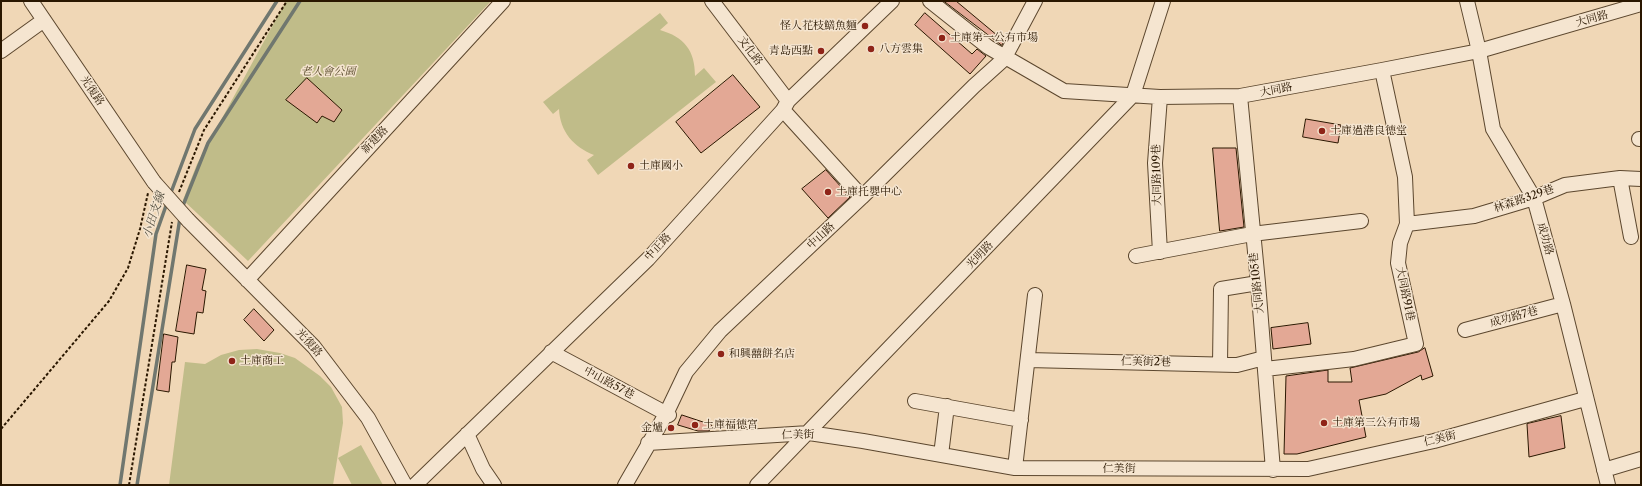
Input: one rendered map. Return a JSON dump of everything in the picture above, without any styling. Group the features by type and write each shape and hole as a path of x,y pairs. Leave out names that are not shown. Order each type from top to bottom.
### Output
{"street":[{"name":"光復路","path":"31,1 154,182 188,220 314,347 368,418 405,485"},
{"name":"新建路","path":"247,280 503,1"},
{"name":"文化路","path":"712,1 786,105 862,197"},
{"name":"中正路","path":"415,485 648,259 786,105 892,1"},
{"name":"大同路","path":"930,1 988,47 1064,91 1160,97 1240,96 1382,70 1479,50 1612,7 1641,4"},
{"name":"中山路","path":"626,485 648,443 668,414 686,372 720,331 862,197 974,86 1005,58 1035,1"},
{"name":"光明路","path":"757,485 809,433 1133,95 1163,1"},
{"name":"成功路","path":"1466,1 1479,50 1493,129 1534,198 1563,304 1585,399 1608,485"},
{"path":"1,51 44,20"},
{"name":"大同路91巷","path":"1265,364 1354,359 1416,344 1398,263 1400,244 1407,224 1404,177 1382,70"},
{"name":"大同路105巷","path":"1240,96 1252,234 1258,283 1273,470"},
{"name":"大同路109巷","path":"1160,97 1155,163 1160,252"},
{"path":"1620,178 1631,237"},
{"name":"林森路329巷","path":"1407,224 1474,216 1534,198 1565,185 1620,178 1641,179"},
{"path":"1136,256 1252,234 1361,222"},
{"path":"1220,364 1221,289 1258,283"},
{"path":"1015,468 1035,295"},
{"name":"成功路7巷","path":"1465,330 1563,304"},
{"name":"中山路57巷","path":"551,352 668,414"},
{"name":"仁美街2巷","path":"1028,360 1237,365 1265,364"},
{"name":"仁美街","path":"648,443 809,433 1015,468 1308,469 1434,441 1585,399"},
{"path":"915,401 1021,420"},
{"path":"941,455 947,406"},
{"path":"467,434 483,469 494,485"},
{"path":"1604,470 1641,459"}],"path":[{"path":"1,429 110,301 128,268 140,229 148,189 154,182"}],"green space":[{"name":"老人會公園","path":"286,1 491,1 248,261 183,200 197,164"},
{"path":"660,13 668,23 660,30 676,36 686,46 693,59 695,76 704,68 716,82 598,175 587,160 594,155 580,148 569,138 562,125 559,109 553,114 543,102"},
{"path":"257,349 280,353 295,358 320,376 331,387 342,407 343,423 333,485 169,485 185,362 205,364 221,355 239,350"},
{"path":"361,445 383,485 352,485 338,458"}],"building":[{"path":"944,1 956,1 1004,41 1002,45"},
{"name":"土庫第一公有市場","path":"925,13 972,54 977,49 986,56 970,74 915,25"},
{"path":"733,75 760,107 701,153 676,122"},
{"path":"307,78 342,110 334,122 322,116 317,123 286,100"},
{"name":"土庫過港良德堂","path":"1306,119 1341,125 1338,143 1303,137"},
{"path":"1213,148 1236,148 1244,227 1220,231"},
{"name":"土庫托嬰中心","path":"826,170 850,197 828,218 802,189"},
{"path":"187,265 206,269 202,290 206,291 203,313 197,312 194,334 176,331"},
{"path":"254,309 274,330 264,341 244,320"},
{"path":"1308,323 1311,344 1273,349 1271,328"},
{"path":"164,334 178,337 175,362 172,362 169,392 157,390"},
{"name":"土庫第三公有市場","path":"1425,348 1433,376 1422,380 1421,375 1386,394 1359,400 1366,437 1297,454 1284,454 1286,376 1328,370 1328,382 1352,382 1350,368 1418,352"},
{"name":"土庫福德宮","path":"682,415 712,425 709,431 698,431 678,425"},
{"path":"1561,416 1565,448 1529,457 1527,424"}],"waterway":[{"name":"小田支線","path":"170,195 195,129 277,1"},
{"path":"182,208 208,143 300,1"},
{"name":"小田支線","path":"120,485 156,234 167,203"},
{"path":"137,485 180,218"}],"place":[{"name":"怪人花枝鱔魚麵","path":"865,26"},
{"name":"土庫第一公有市場","path":"942,38"},
{"name":"八方雲集","path":"871,49"},
{"name":"青島西點","path":"821,51"},
{"name":"土庫過港良德堂","path":"1322,131"},
{"name":"土庫國小","path":"631,166"},
{"name":"土庫托嬰中心","path":"828,192"},
{"name":"和興囍餅名店","path":"721,354"},
{"name":"土庫商工","path":"232,361"},
{"name":"土庫第三公有市場","path":"1324,423"},
{"name":"土庫福德宮","path":"695,425"},
{"name":"金爐","path":"671,428"}]}
